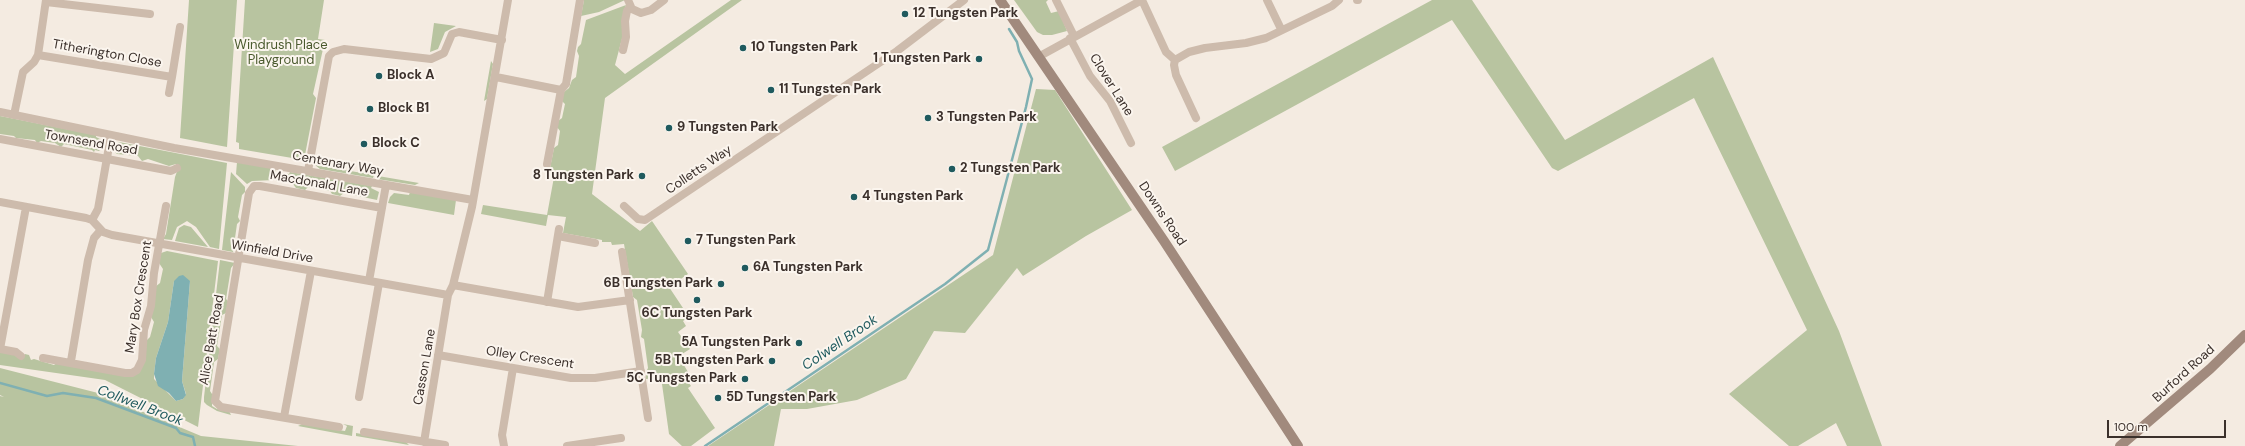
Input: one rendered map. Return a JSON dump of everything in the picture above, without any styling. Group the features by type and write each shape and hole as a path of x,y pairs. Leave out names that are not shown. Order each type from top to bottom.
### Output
{"street":[{"path":"448,295 453,285 473,200 496,77 508,0"},
{"path":"547,164 561,90 566,84 580,0"},
{"path":"629,4 636,12 645,12 664,0"},
{"name":"Colletts Way","path":"624,206 631,214 645,220 897,51 964,0"},
{"name":"Downs Road","path":"1000,0 1040,56 1212,312 1298,446"},
{"name":"Clover Lane","path":"1056,0 1090,76 1110,101 1131,144"},
{"path":"1040,56 1072,37 1142,0 1166,52 1175,60 1176,75 1196,118"},
{"path":"1267,0 1281,29"},
{"path":"1175,60 1189,52 1205,48 1255,41 1332,6 1339,0"},
{"path":"14,115 23,72 34,62 38,55 46,1 150,14"},
{"path":"623,50 626,37 624,21 629,4"},
{"name":"Titherington Close","path":"169,93 180,28"},
{"path":"308,171 329,56 333,52 344,49 431,58 444,53 452,34 459,32 502,40"},
{"name":"Titherington Close","path":"38,55 172,77"},
{"path":"496,77 561,90"},
{"name":"Centenary Way","path":"0,112 111,135 473,200"},
{"path":"0,202 92,220 98,209 111,135"},
{"name":"Townsend Road","path":"0,139 171,171 177,168"},
{"path":"369,281 386,185"},
{"name":"Macdonald Lane","path":"239,258 249,193 254,186 382,208"},
{"name":"Mary Box Crescent","path":"42,358 71,361 130,374 139,368 143,353 144,330 151,306 159,244 166,206"},
{"path":"21,356 16,352 0,349 26,207"},
{"name":"Winfield Drive","path":"92,220 101,230 112,236 448,295"},
{"path":"71,361 88,260 94,238 101,230"},
{"path":"546,302 558,232 595,243"},
{"path":"622,252 648,418"},
{"name":"Alice Batt Road","path":"239,258 215,401 221,407 339,427"},
{"path":"284,418 311,271"},
{"path":"359,398 379,283"},
{"path":"453,285 546,302 583,307 630,300"},
{"name":"Casson Lane","path":"424,442 448,295"},
{"name":"Burford Road","path":"2120,446 2210,370 2245,336"},
{"name":"Olley Crescent","path":"438,355 572,378 594,378 641,371"},
{"path":"504,446 502,435 513,368"},
{"path":"364,432 445,445"},
{"path":"567,446 621,438"}],"green space":[{"path":"189,0 237,0 227,147 180,138"},
{"name":"Windrush Place Playground","path":"245,0 324,0 318,39 325,40 313,94 316,98 304,160 239,149 239,143 236,142"},
{"path":"584,0 625,0 599,12 581,16"},
{"path":"731,0 742,0 605,98 592,194 640,231 652,221 688,274 669,287 689,317 683,321 686,326 678,332 690,349 682,354 686,360 682,362 688,372 683,375 691,386 688,388 715,428 691,446 682,446 669,434 661,377 646,379 646,372 648,368 644,339 641,337 642,330 637,300 633,297 624,244 612,245 611,242 602,242 602,240 563,233 566,217 548,215 546,226 481,214 483,205 547,215 554,177 550,168 554,148 558,145 560,131 557,127 558,121 562,118 565,104 562,101 564,92 569,88 572,80 576,77 579,56 577,51 581,44 586,20 626,5 622,22 623,35 615,65 625,74"},
{"path":"1014,0 1048,0 1046,2 1051,13 1059,11 1067,31 1052,35 1043,35 1037,32"},
{"path":"1432,0 1472,0 1565,140 1713,57 1839,331 1882,446 1847,446 1836,423 1798,446 1789,446 1729,394 1807,330 1694,98 1558,171 1552,168 1452,20 1175,171 1162,147"},
{"path":"434,23 456,26 445,32 438,49 430,52"},
{"path":"491,61 493,64 487,99 484,101"},
{"path":"1036,89 1055,90 1132,210 1086,236 1023,276 1017,268 965,333 934,331 906,379 857,400 807,409 781,409 774,446 708,446 993,255"},
{"path":"0,116 96,135 96,137 102,140 102,147 99,151 95,150 94,152 92,150 64,144 61,147 55,143 41,141 37,143 35,140 16,138 14,136 0,134"},
{"path":"119,142 227,163 219,249 210,247 196,227 187,221 177,227 172,240 163,239 166,234 175,177 179,166 176,164 169,166 148,159 142,161 138,156 117,154 114,151 114,147"},
{"path":"237,162 276,169 274,180 252,181 247,184 236,174"},
{"path":"315,165 374,175 373,178 320,169"},
{"path":"231,172 245,187 245,192 242,195 238,217 240,221 237,224 233,252 222,250"},
{"path":"278,172 289,174 290,172 372,186 371,188 379,192 377,200 344,193 340,196 332,194 330,191 308,187 305,190 296,188 293,184 276,181"},
{"path":"378,176 419,183 415,185 377,179"},
{"path":"410,192 456,200 454,215 388,203 390,197 394,193 409,195"},
{"path":"184,225 191,227 208,247 175,241 179,228"},
{"path":"167,251 218,261 198,427 105,380 0,365 0,352 15,354 22,358 25,354 29,355 31,360 34,359 54,365 58,362 131,377 146,341 150,337 154,322 151,317 155,287 160,283 163,269 159,263 161,253","holes":["174,281 190,281 182,381 186,394 183,399 176,401 154,379 154,374 156,358 168,322"]},
{"path":"220,260 235,263 231,268 226,299 228,301 226,313 222,315 217,346 220,349 218,359 214,362 210,391 212,394 212,406 217,409 229,411 231,415 217,411 204,402"},
{"path":"0,368 98,393 201,436 298,446 0,446 0,396 4,397 0,395"},
{"path":"302,424 345,431 347,426 343,424 353,426 352,436 298,426"},
{"path":"356,433 406,442 409,445 356,436"}],"water":[{"path":"183,275 190,281 182,381 186,395 183,399 176,401 169,393 158,386 154,374 156,358 168,322 174,281 179,276"}],"waterway":[{"name":"Colwell Brook","path":"705,446 945,284 988,250 1032,79 1019,51 1017,42 1009,29"},
{"name":"Collwell Brook","path":"0,383 47,396 63,393 96,398 176,428 180,433 193,437 195,446"}],"place":[{"name":"12 Tungsten Park","path":"905,14"},
{"name":"10 Tungsten Park","path":"743,48"},
{"name":"1 Tungsten Park","path":"979,59"},
{"name":"Block A","path":"379,76"},
{"name":"11 Tungsten Park","path":"771,90"},
{"name":"Block B1","path":"370,109"},
{"name":"3 Tungsten Park","path":"928,118"},
{"name":"9 Tungsten Park","path":"669,128"},
{"name":"Block C","path":"364,144"},
{"name":"2 Tungsten Park","path":"952,169"},
{"name":"8 Tungsten Park","path":"642,176"},
{"name":"4 Tungsten Park","path":"854,197"},
{"name":"7 Tungsten Park","path":"688,241"},
{"name":"6A Tungsten Park","path":"745,268"},
{"name":"6B Tungsten Park","path":"721,284"},
{"name":"6C Tungsten Park","path":"697,300"},
{"name":"5A Tungsten Park","path":"799,343"},
{"name":"5B Tungsten Park","path":"772,361"},
{"name":"5C Tungsten Park","path":"745,379"},
{"name":"5D Tungsten Park","path":"718,398"}]}
